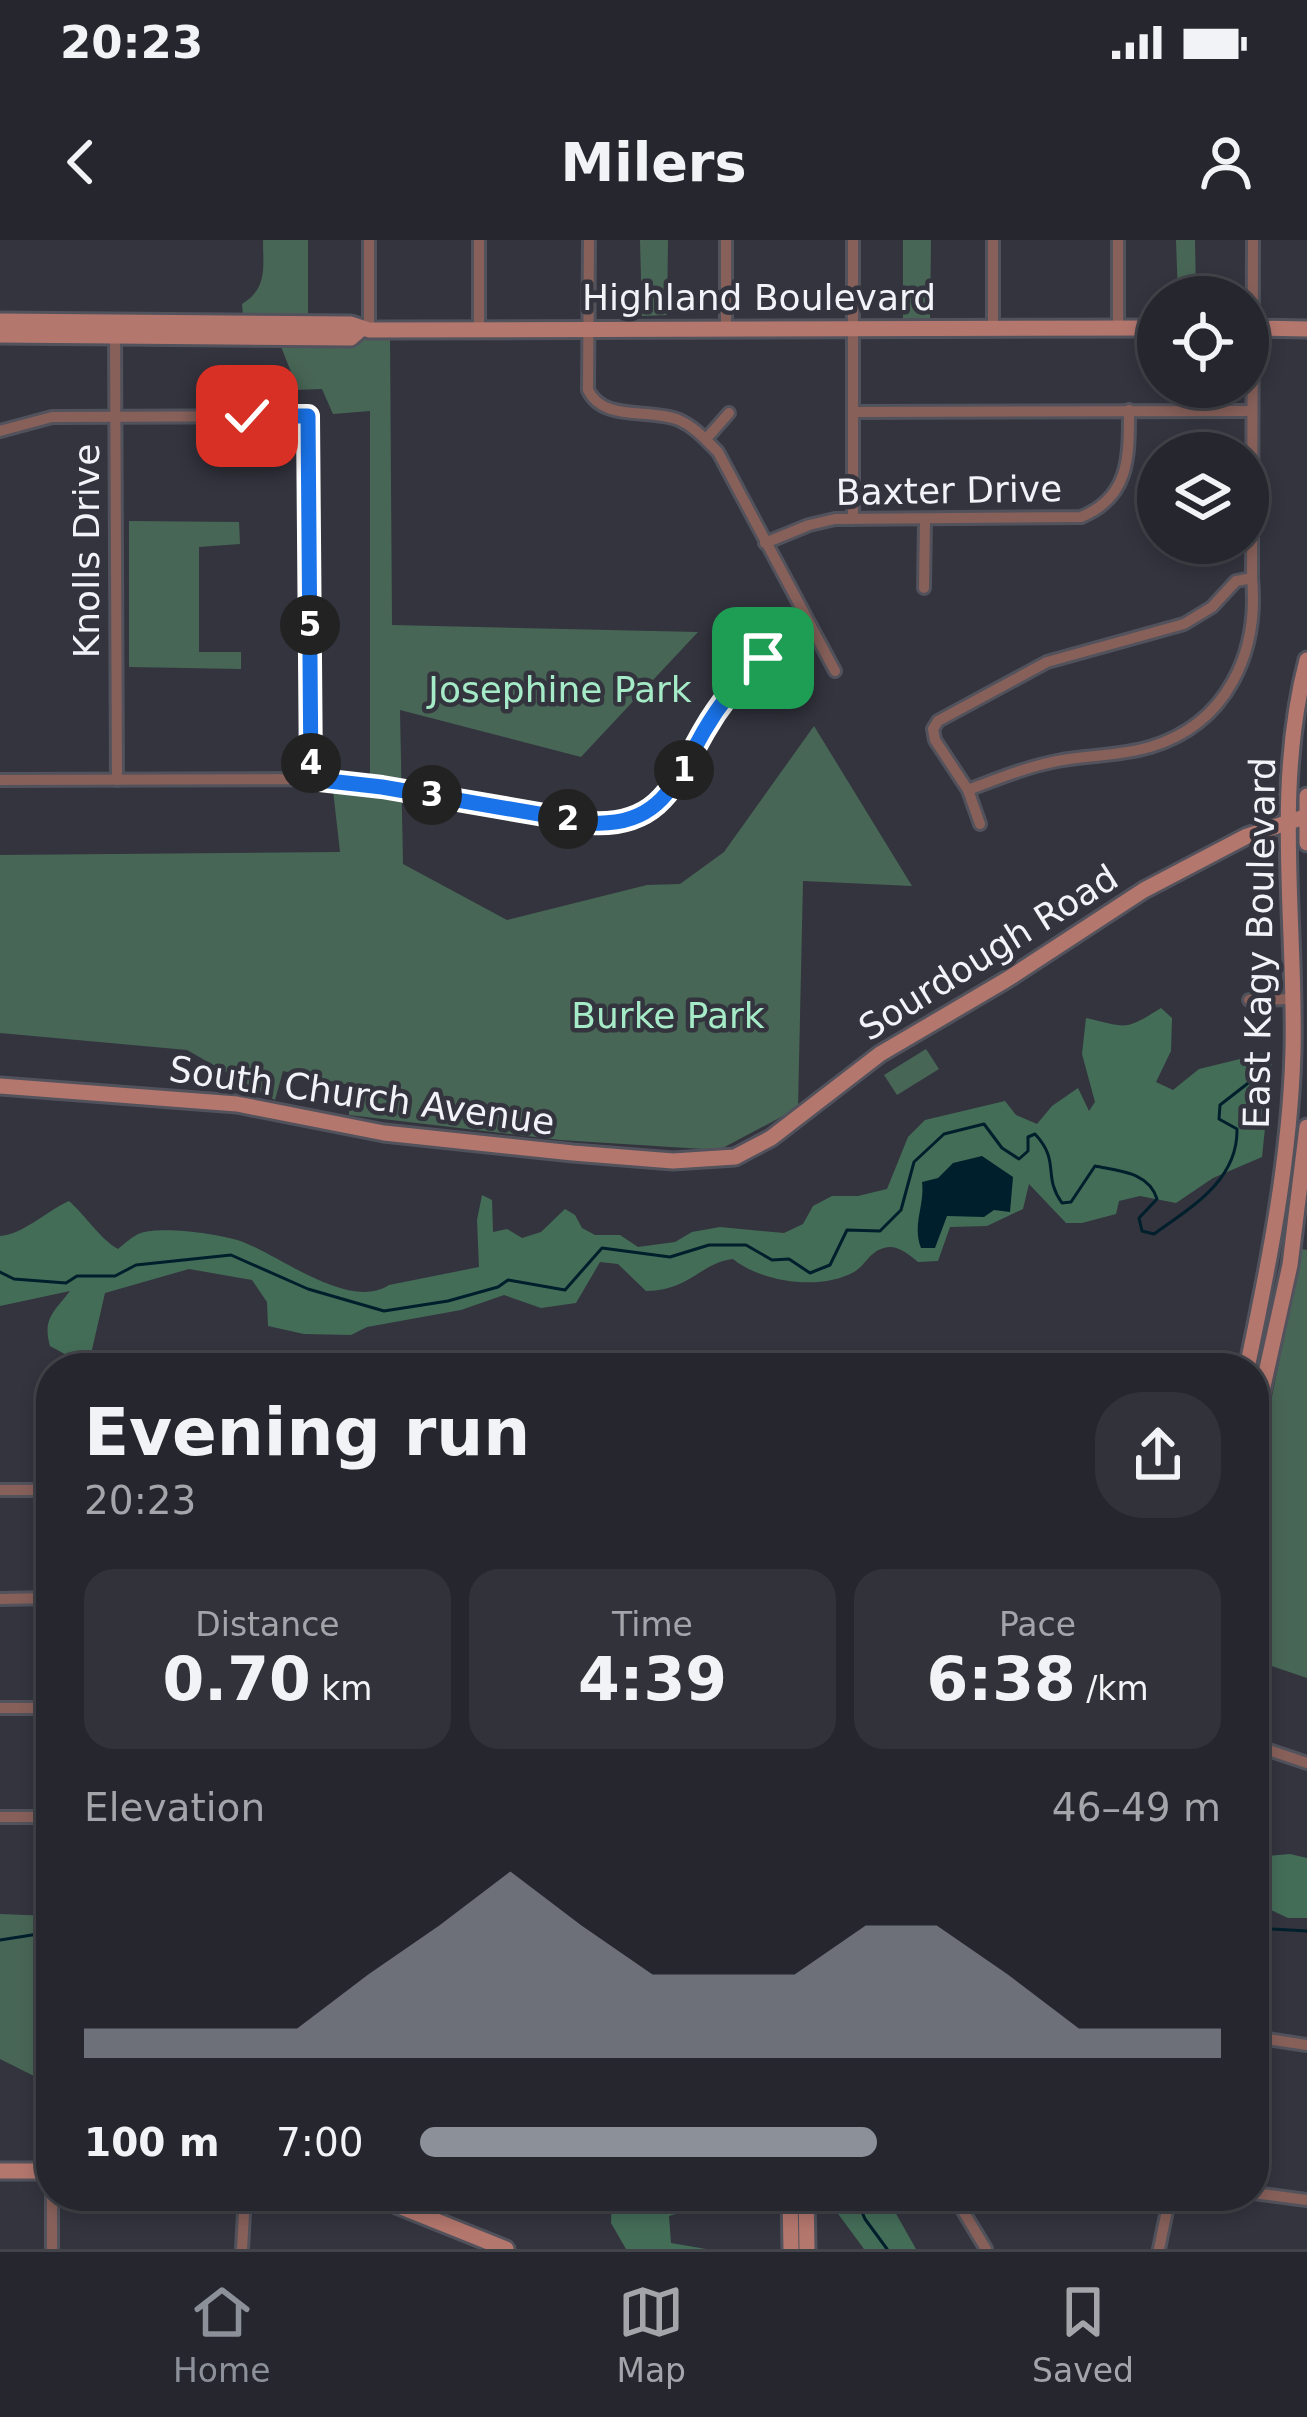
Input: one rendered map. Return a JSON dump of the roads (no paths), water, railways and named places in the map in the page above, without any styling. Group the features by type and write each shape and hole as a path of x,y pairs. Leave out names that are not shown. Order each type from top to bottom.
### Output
{"main road":[{"name":"Highland Boulevard","path":"0,321 351,338 364,330 479,327 1137,328"},
{"path":"1269,328 1307,329"},
{"name":"Highland Boulevard","path":"0,335 115,329"},
{"name":"East Kagy Boulevard","path":"1250,1353 1277,1212 1291,1076 1286,821 1293,730 1307,660"},
{"name":"East Kagy Boulevard","path":"1307,796 1307,843"},
{"name":"Sourdough Road","path":"715,1160 735,1157 771,1138 880,1054 1164,878 1247,836 1306,816"},
{"name":"South Church Avenue","path":"0,1086 231,1104 384,1132 573,1153 715,1160"},
{"name":"East Kagy Boulevard","path":"1269,1360 1290,1265 1307,1127"},
{"path":"0,2170 36,2171"},
{"path":"411,2211 506,2249"},
{"path":"790,2211 791,2249"},
{"path":"806,2211 806,2249"}],"street":[{"path":"364,330 369,240"},
{"path":"479,240 479,327"},
{"path":"589,240 589,391 596,404 676,418 706,439 733,475 835,671"},
{"path":"725,240 726,327"},
{"path":"853,240 853,519"},
{"path":"993,240 993,327"},
{"path":"1118,240 1118,328"},
{"path":"1252,276 1253,240"},
{"name":"Knolls Drive","path":"115,329 117,780"},
{"path":"968,790 1052,762 1152,747 1198,721 1235,679 1248,649 1255,612 1252,408"},
{"name":"Baxter Drive","path":"765,543 820,521 1070,519 1094,512 1123,482 1129,410"},
{"path":"853,412 1252,411"},
{"path":"706,439 729,413"},
{"path":"0,431 52,417 308,416 311,779"},
{"path":"924,588 925,519"},
{"path":"980,824 968,790 935,740 933,729 945,716 1046,662 1184,624 1212,607 1236,581 1252,578"},
{"path":"0,779 311,779 608,824 638,817 674,788 706,728 745,675 763,658 812,632"},
{"path":"1249,1000 1292,999"},
{"path":"0,1490 36,1490"},
{"path":"0,1599 36,1598"},
{"path":"0,1708 36,1708"},
{"path":"1269,1750 1307,1763"},
{"path":"0,1817 36,1817"},
{"path":"1269,2039 1307,2045"},
{"path":"1269,2195 1307,2200"},
{"path":"52,2211 52,2249"},
{"path":"242,2249 244,2211"},
{"path":"963,2211 986,2249"},
{"path":"1159,2249 1167,2211"}],"water":[{"path":"982,1156 1013,1177 1010,1212 947,1216 935,1248 921,1248 922,1182 938,1178 953,1163"}],"waterway":[{"path":"0,1272 14,1279 66,1283 77,1276 115,1276 136,1265 231,1255 308,1289 384,1311 448,1301 508,1280 565,1290 602,1248 670,1257 709,1245 746,1245 772,1260 789,1259 810,1273 830,1265 847,1230 880,1231 901,1210 914,1162 944,1134 984,1124 1002,1148 1019,1159 1028,1151 1028,1137 1035,1134 1047,1153 1062,1203 1071,1202 1095,1166 1140,1178 1157,1199 1139,1218 1142,1231 1154,1234 1198,1202 1221,1177 1230,1163 1237,1129 1219,1119 1220,1105 1265,1070"},
{"path":"1269,1928 1307,1931"},
{"path":"0,1940 36,1934"},
{"path":"862,2211 887,2249"}],"park label":[{"name":"Josephine Park","path":"560,689"},
{"name":"Burke Park","path":"668,1015"}]}
